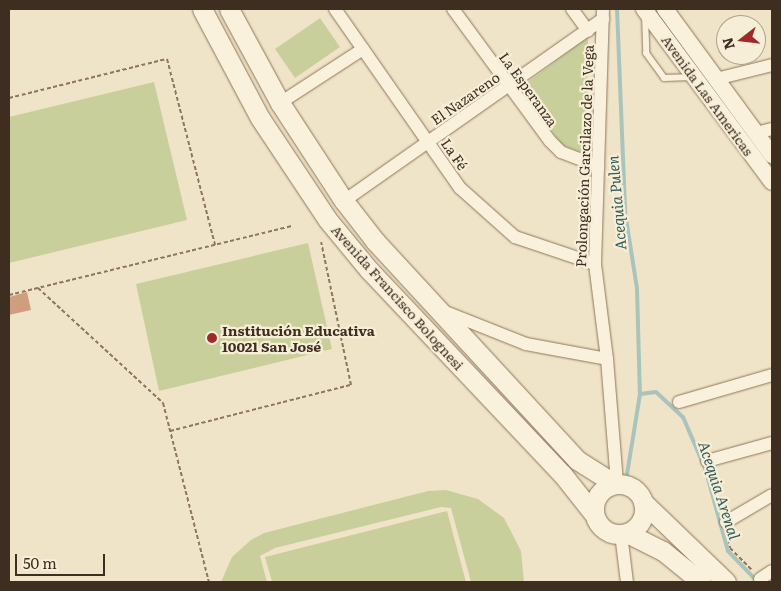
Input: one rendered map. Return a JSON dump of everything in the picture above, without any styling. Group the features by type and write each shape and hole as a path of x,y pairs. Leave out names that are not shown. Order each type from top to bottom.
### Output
{"main road":[{"name":"Avenida Francisco Bolognesi","path":"202,9 260,118 327,219 369,270 562,475 593,513"},
{"name":"Avenida Francisco Bolognesi","path":"229,9 280,103 344,201 433,306 577,460 616,484"},
{"path":"701,582 663,552 624,534 600,527 593,513 596,497 616,484 633,488 643,502 726,582"},
{"path":"624,534 643,517 643,502"}],"street":[{"name":"La Fé","path":"335,9 460,188 515,237 594,264"},
{"name":"La Esperanza","path":"453,9 508,86 561,152 598,166"},
{"path":"572,9 588,30"},
{"name":"Avenida Las Americas","path":"644,9 772,182"},
{"name":"Avenida Las Americas","path":"665,9 772,155"},
{"name":"El Nazareno","path":"344,201 588,30 603,14"},
{"name":"Prolongación Garcilazo de la Vega","path":"603,14 594,264 607,359 616,484"},
{"path":"280,103 363,49"},
{"path":"716,79 772,65"},
{"path":"756,133 772,129"},
{"path":"433,306 526,344 607,359"},
{"path":"679,402 772,375"},
{"path":"707,461 772,443"},
{"path":"726,522 772,495"},
{"path":"624,534 627,582"}],"lane":[{"path":"644,9 646,53 664,78 694,77"}],"path":[{"path":"9,98 167,59 215,245"},
{"path":"9,295 292,226"},
{"path":"170,431 351,385 321,242"},
{"path":"38,288 163,403 210,582"},
{"path":"726,522 730,548 769,574"}],"green space":[{"path":"320,18 340,47 295,78 275,49"},
{"path":"588,37 586,154 562,145 521,87"},
{"path":"154,82 187,220 9,263 9,117"},
{"path":"308,243 332,349 159,391 136,284"},
{"path":"446,490 478,499 504,518 521,551 524,582 471,582 451,508 441,507 275,548 260,556 267,582 221,582 232,557 251,540 264,533 428,491"},
{"path":"447,511 466,582 272,582 265,557"}],"building":[{"path":"27,292 31,310 9,315 9,297"}],"waterway":[{"name":"Acequia Pulen","path":"617,9 625,212 637,289 640,394 627,474"},
{"name":"Acequia Arenal","path":"640,394 656,392 683,417 705,468 728,551 756,580"}],"place":[{"name":"Institución Educativa 10021 San José","path":"212,338"}]}
